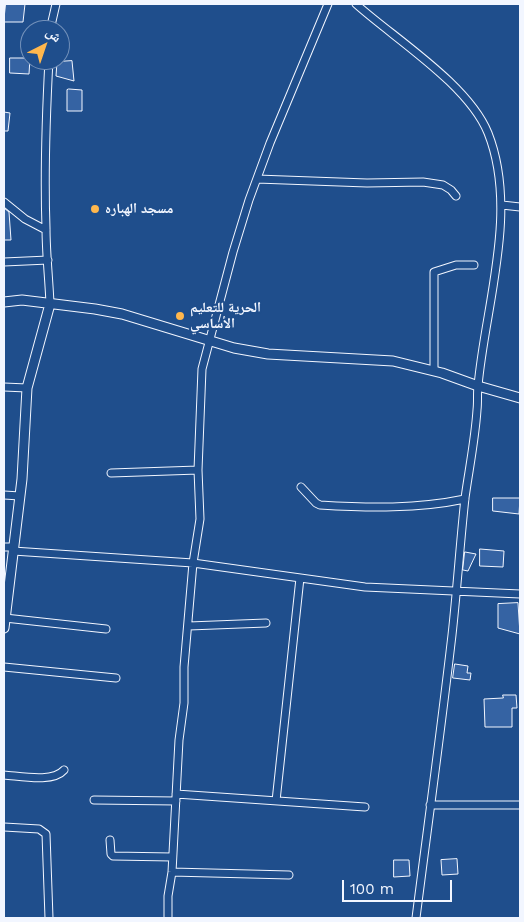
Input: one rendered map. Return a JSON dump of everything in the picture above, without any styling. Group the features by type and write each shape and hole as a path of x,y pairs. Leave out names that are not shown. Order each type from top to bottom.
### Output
{"street":[{"path":"52,20 56,4"},
{"path":"168,918 179,740 184,703 184,666 200,519 198,470 202,377 209,341 240,228 270,142 328,4"},
{"path":"356,4 426,61 460,92 475,110 487,131 495,154 501,183 502,205 478,386 477,410 416,918"},
{"path":"4,628 10,548 20,496 27,388 50,304 46,230 46,104 48,70"},
{"path":"257,179 367,184 435,183 451,190 456,196"},
{"path":"4,202 26,219 46,230"},
{"path":"502,205 520,207"},
{"path":"4,262 48,260"},
{"path":"434,371 434,272 456,266 474,266"},
{"path":"4,302 22,300 122,314 234,348 268,354 393,361 434,371 520,398"},
{"path":"4,387 27,388"},
{"path":"111,473 198,470"},
{"path":"301,487 320,505 408,507 438,505 465,499"},
{"path":"4,495 20,496"},
{"path":"10,548 194,563 365,587 520,594"},
{"path":"276,801 300,578"},
{"path":"5,618 106,629"},
{"path":"189,626 266,623"},
{"path":"4,668 116,678"},
{"path":"4,775 52,777 64,770"},
{"path":"94,800 176,798 276,801 365,807"},
{"path":"430,806 520,805"},
{"path":"4,827 39,829 46,834 49,918"},
{"path":"110,840 112,856 172,857"},
{"path":"172,872 289,875"}],"building":[{"path":"6,4 25,4 23,20 20,20 20,22 4,22"},
{"path":"10,58 20,58 20,70 29,70 29,74 10,73"},
{"path":"70,61 72,61 74,81 56,76 56,70 70,70"},
{"path":"67,90 82,90 82,111 67,111"},
{"path":"4,112 10,113 8,131 4,131"},
{"path":"4,208 9,212 11,240 4,240"},
{"path":"493,498 520,498 519,514 493,511"},
{"path":"480,549 504,551 503,567 480,566"},
{"path":"465,552 476,554 468,571 463,570"},
{"path":"518,603 520,634 498,628 498,604"},
{"path":"455,664 468,666 467,673 471,673 470,680 453,678"},
{"path":"503,695 516,695 517,708 512,708 512,727 485,727 484,699 503,698"},
{"path":"457,859 458,874 442,875 441,860"},
{"path":"394,860 409,860 410,876 394,877"}],"place":[{"name":"مسجد الهباره","path":"95,209"},
{"name":"الحرية للتعليم الأساسي","path":"180,316"}]}
